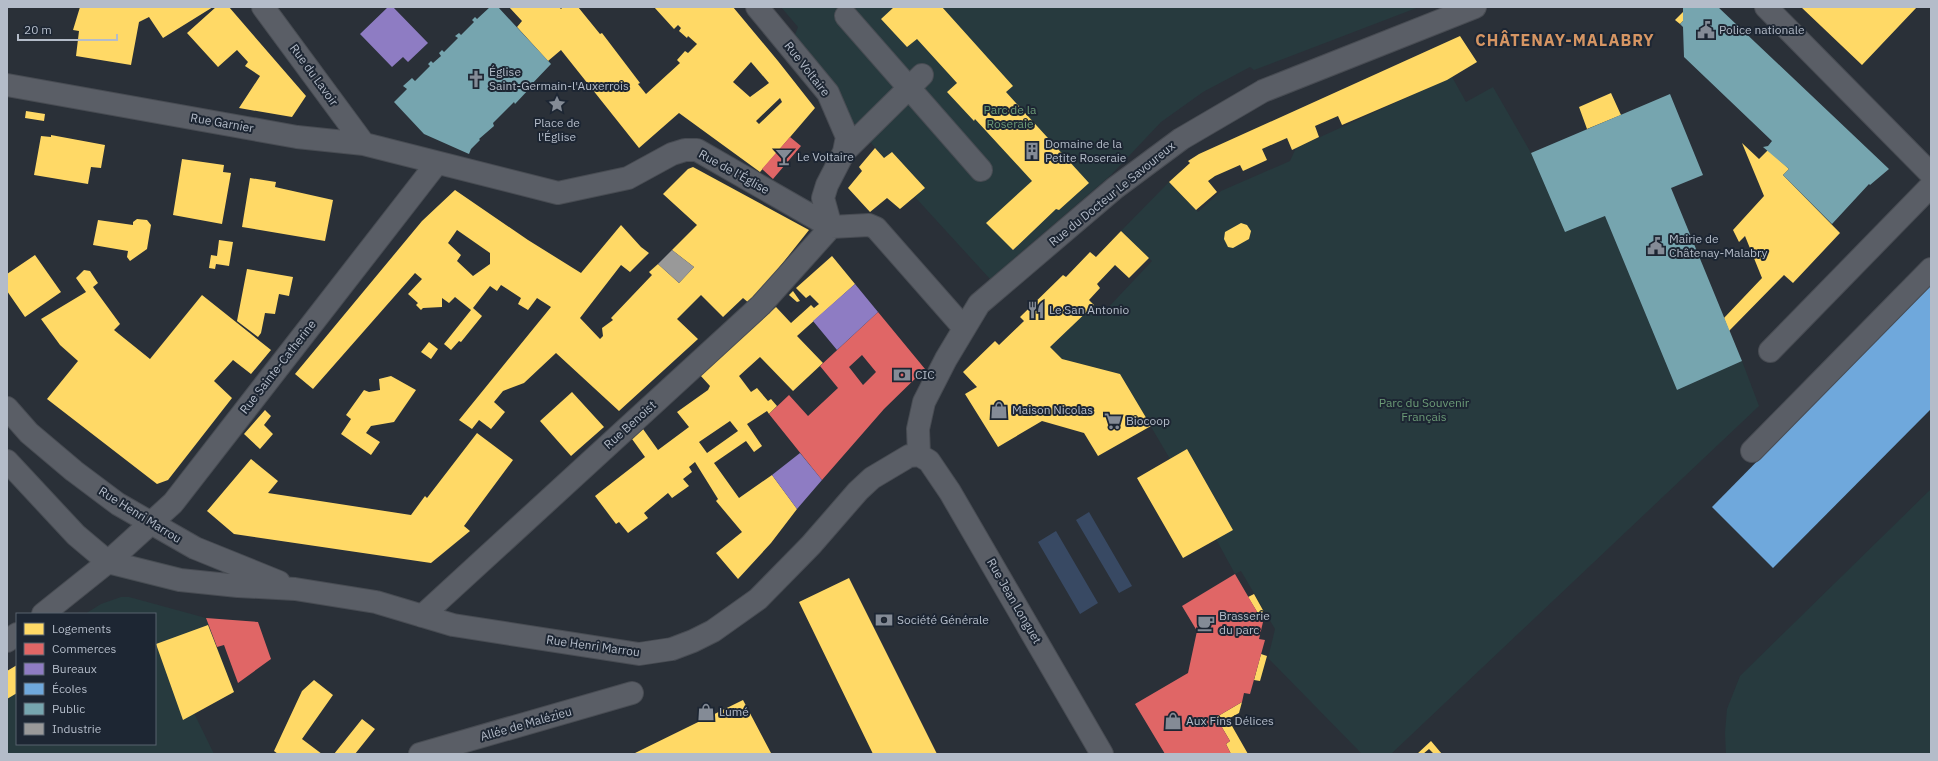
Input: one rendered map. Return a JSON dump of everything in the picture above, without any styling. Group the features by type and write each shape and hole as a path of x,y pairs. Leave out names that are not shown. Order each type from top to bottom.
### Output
{"street":[{"name":"Rue du Lavoir","path":"263,7 364,144"},
{"name":"Rue Voltaire","path":"757,7 828,93 847,137 844,152 827,185 824,198 831,227"},
{"name":"Rue du Docteur Le Savoureux","path":"919,454 918,429 924,402 978,304 1116,188 1181,139 1263,91 1475,7"},
{"path":"1766,7 1931,174"},
{"path":"847,10 915,82 981,170"},
{"path":"844,152 915,82"},
{"name":"Rue Garnier","path":"7,85 297,137 364,144 437,163"},
{"name":"Rue de l'Église","path":"437,163 558,193 628,178 672,154 685,150 697,150 831,227"},
{"name":"Rue Sainte-Catherine","path":"45,613 108,562 152,524 173,503 437,163"},
{"path":"1770,351 1928,197"},
{"path":"831,227 869,225 876,228 964,328"},
{"name":"Rue Benoist","path":"422,616 761,305 831,227"},
{"path":"1752,451 1931,269"},
{"name":"Rue Henri Marrou","path":"7,408 29,433 74,471 118,504 152,524 219,559 295,589"},
{"name":"Rue Henri Marrou","path":"7,461 76,535 108,562 180,580 238,586 295,589 376,602 453,625 639,654 672,649 713,631 758,599 811,545 858,491 872,478 909,456 919,454"},
{"name":"Rue Jean Longuet","path":"919,454 929,461 950,492 1102,754"},
{"path":"7,641 16,635"},
{"name":"Allée de Malézieu","path":"420,754 632,693"}],"green space":[{"name":"Parc de la Roseraie","path":"781,7 1419,7 1254,70 1250,67 1203,92 1161,122 1111,175 990,279 915,197 925,188 892,152 884,158 843,110 793,40 798,27"},
{"name":"Parc du Souvenir Français","path":"1452,77 1466,102 1493,87 1531,153 1565,232 1605,216 1677,390 1742,361 1759,406 1391,754 1362,754 1268,658 1275,629 1241,571 1235,574 1216,539 1233,530 1187,449 1170,459 1120,374 1062,359 1050,347 1094,305 1103,313 1152,261 1121,231 1169,182 1198,212 1221,191 1290,161 1296,148"},
{"path":"1931,489 1931,754 1726,754 1725,733 1727,709 1740,676"},
{"path":"121,597 129,597 206,618 234,692 194,713 214,754 7,754 7,671 16,666 16,745 156,745 156,613 87,613 101,604"}],"water":[{"path":"1089,512 1132,586 1119,593 1076,520"},
{"path":"1056,531 1098,603 1080,614 1038,542"}],"building: Logements":[{"path":"80,7 213,7 163,38 149,17 139,22 131,65 76,56 79,31 73,30"},
{"path":"216,7 229,7 306,96 292,117 239,108 260,76 245,66 248,62 237,50 218,67 187,33"},
{"path":"509,7 559,7 561,9 563,7 578,7 600,34 602,33 640,83 638,84 646,94 680,63 677,60 685,51 688,53 697,44 688,36 687,38 679,31 681,28 678,25 674,29 654,7 733,7 815,108 760,172 679,113 639,148 561,50 548,61 517,27 522,21","holes":["751,62 769,83 750,97 733,82","780,98 782,102 759,124 756,121"]},
{"name":"Domaine de la Petite Roseraie","path":"894,7 942,7 1013,86 1006,92 1089,183 1059,210 1056,209 1013,250 986,223 1032,181 975,119 974,121 947,92 957,83 917,39 907,47 881,19"},
{"path":"1801,7 1917,7 1862,65"},
{"path":"1683,12 1683,21 1680,24 1675,20"},
{"path":"1460,36 1477,62 1447,80 1342,125 1338,116 1315,126 1319,137 1292,150 1287,138 1262,149 1267,160 1243,171 1240,165 1215,176 1208,181 1217,192 1196,210 1169,182 1190,163 1188,161 1199,154"},
{"path":"1611,93 1621,115 1587,129 1579,107"},
{"path":"26,111 45,114 44,121 25,118"},
{"path":"51,135 105,145 101,168 91,167 88,184 34,175 41,136 51,137"},
{"path":"1742,143 1759,159 1768,150 1789,169 1783,175 1840,233 1793,283 1784,275 1729,331 1724,318 1762,278 1745,236 1739,242 1733,230 1764,196"},
{"path":"875,148 884,158 892,152 925,188 900,209 887,198 870,212 848,188 862,171 859,167"},
{"path":"182,159 224,165 223,172 231,173 222,224 173,215"},
{"path":"693,167 809,230 750,304 743,298 723,317 701,295 677,319 698,339 619,411 556,353 524,383 503,391 494,402 505,412 491,429 479,420 472,429 459,420 551,307 537,298 528,310 518,304 521,298 501,285 497,291 490,286 473,308 482,316 461,342 459,341 451,350 444,344 471,310 455,297 449,303 442,298 442,307 423,308 421,310 416,305 418,303 408,294 422,279 415,273 313,389 295,374 422,221 455,190 528,240 581,273 621,225 641,247 649,253 630,272 621,265 580,318 600,339 603,336 602,328 613,320 611,318 652,275 649,272 658,264 679,283 694,267 672,250 697,225 663,194 688,169","holes":["457,230 490,253 490,264 473,276 457,261 461,255 448,243"]},
{"path":"250,178 276,182 275,187 333,200 325,241 242,227"},
{"path":"137,219 147,220 151,225 147,249 130,261 127,257 128,251 93,245 98,220 133,225 133,222"},
{"path":"1241,223 1247,225 1251,231 1249,239 1233,248 1228,247 1224,239 1225,232"},
{"path":"1121,231 1149,258 1129,278 1115,265 1097,284 1100,288 1089,300 1094,305 1050,347 1062,359 1120,374 1151,426 1098,456 1084,433 1042,421 998,447 965,394 977,387 963,372 995,341 999,345 1024,321 1020,317 1063,275 1066,277 1090,252 1096,257"},
{"path":"219,240 233,242 229,266 216,264 215,269 209,268 211,255 217,256"},
{"path":"35,255 61,292 25,317 7,291 7,274"},
{"path":"832,256 855,284 797,336 823,363 793,391 760,357 739,376 751,392 757,388 768,401 771,399 777,406 769,414 767,411 747,424 762,446 754,452 746,441 714,463 739,498 772,475 797,509 771,543 738,579 716,553 742,532 716,501 718,499 695,462 689,467 692,472 683,479 689,486 672,498 668,493 644,513 648,518 628,533 619,522 616,524 595,496 645,457 632,439 643,429 658,450 689,427 677,412 708,390 710,386 700,375 776,307 791,323 811,305 814,308 819,304 810,295 806,298 796,288","holes":["730,421 738,431 707,453 699,442"]},
{"path":"247,269 293,277 289,296 279,294 275,314 265,313 261,333 258,337 237,321"},
{"path":"84,270 90,271 98,283 93,287 120,324 114,330 150,359 202,295 271,350 251,374 233,360 214,381 232,398 168,480 157,484 47,399 78,361 60,345 41,319 86,292 76,278"},
{"path":"793,291 800,301 797,302 789,295"},
{"path":"429,342 438,349 431,359 421,352"},
{"path":"391,376 416,390 394,422 371,426 366,433 380,442 371,455 341,434 351,419 346,415 364,390 369,392 380,390 379,379"},
{"path":"572,392 604,427 571,456 540,421"},
{"path":"265,410 271,416 264,425 273,434 260,449 244,434"},
{"path":"477,433 513,460 464,526 470,531 431,563 234,534 207,511 251,459 278,481 268,493 411,515 425,496 427,498"},
{"path":"1187,449 1233,530 1183,558 1137,478"},
{"path":"849,578 937,754 873,754 799,602"},
{"path":"1254,594 1264,612 1259,615 1248,597"},
{"path":"208,625 234,692 183,720 156,644"},
{"path":"1261,654 1267,656 1260,681 1254,680"},
{"path":"16,666 16,694 7,699 7,671"},
{"path":"314,680 333,695 302,739 322,754 278,754 274,751 302,691"},
{"path":"743,700 771,753 633,754"},
{"path":"1242,702 1239,713 1228,719 1248,754 1231,754 1226,744 1230,741 1220,724 1217,726 1213,719"},
{"path":"362,719 375,729 355,754 334,754"},
{"path":"1431,741 1442,754 1434,754 1429,749 1423,754 1417,754"}],"building: Commerces":[{"path":"790,137 801,146 773,179 762,169"},
{"path":"878,312 925,369 884,409 822,480 769,414 789,395 808,416 838,388 820,366","holes":["862,355 876,372 863,385 849,367"]},
{"path":"1235,574 1263,622 1259,639 1265,640 1250,694 1244,693 1242,702 1213,719 1217,726 1220,724 1230,741 1226,744 1231,754 1165,754 1135,704 1188,673 1197,631 1182,606"},
{"path":"206,618 258,622 271,659 238,683 224,645 217,647"}],"building: Bureaux":[{"path":"388,7 393,7 428,43 408,62 403,57 392,67 360,34"},
{"path":"855,284 878,312 837,350 813,321"},
{"path":"800,453 822,480 797,509 772,475"}],"building: Écoles":[{"path":"1931,285 1931,409 1773,568 1712,507"}],"building: Public":[{"name":"Église Saint-Germain-l'Auxerrois","path":"490,7 498,7 551,64 515,104 514,102 493,123 494,126 479,139 480,140 471,149 469,154 424,134 394,102 407,89 403,86 412,78 415,81 430,66 428,64 431,61 433,63 441,56 439,53 442,50 444,52 458,38 455,36 459,33 461,35 474,22 472,20 475,17 477,19"},
{"path":"1683,7 1718,7 1889,169 1870,185 1869,184 1832,224 1783,175 1789,169 1763,147 1768,146 1772,141 1684,57 1683,27 1680,24 1683,21"},
{"name":"Mairie de Châtenay-Malabry","path":"1670,94 1703,175 1671,188 1742,361 1677,390 1605,216 1565,232 1531,153"}],"building: Industrie":[{"path":"672,250 694,267 679,283 658,264"}],"place":[{"name":"Police nationale","path":"1706,30"},
{"name":"Église Saint-Germain-l'Auxerrois","path":"476,79"},
{"name":"Place de l'Église","path":"557,104"},
{"name":"Domaine de la Petite Roseraie","path":"1032,151"},
{"name":"Le Voltaire","path":"784,157"},
{"name":"Mairie de Châtenay-Malabry","path":"1656,246"},
{"name":"Le San Antonio","path":"1036,310"},
{"name":"CIC","path":"902,375"},
{"name":"Maison Nicolas","path":"999,410"},
{"name":"Biocoop","path":"1113,421"},
{"name":"Société Générale","path":"884,620"},
{"name":"Brasserie du parc","path":"1206,623"},
{"name":"Lumé","path":"706,712"},
{"name":"Aux Fins Délices","path":"1173,721"}],"district":[{"name":"CHÂTENAY-MALABRY","path":"1565,40"}]}
